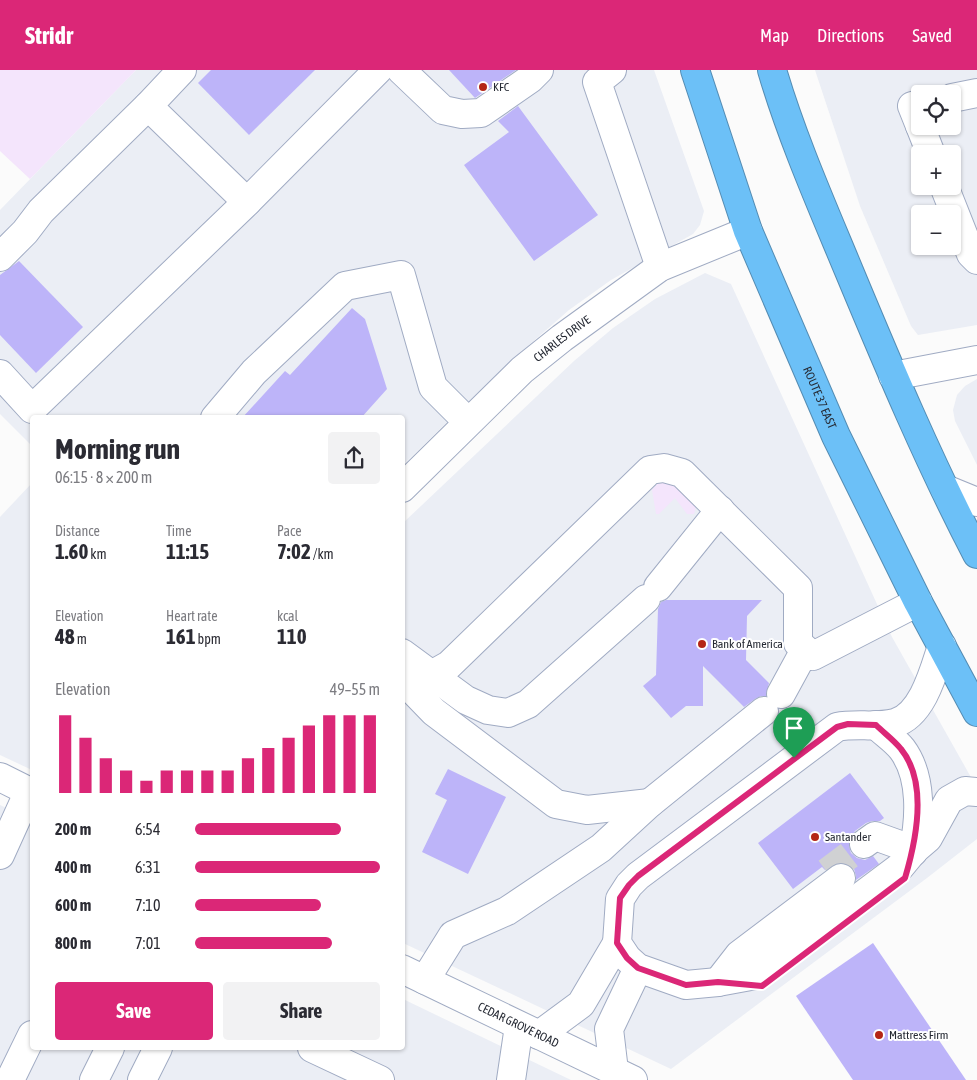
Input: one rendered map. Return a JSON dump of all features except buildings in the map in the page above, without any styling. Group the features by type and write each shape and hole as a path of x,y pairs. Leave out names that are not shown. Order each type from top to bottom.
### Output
{"highway":[{"name":"ROUTE 37 EAST","path":"695,70 748,231 836,436 918,602 977,712"},
{"path":"773,72 813,183 893,376 977,554"}],"street":[{"path":"0,257 25,232 41,211 182,70"},
{"path":"0,374 32,408 247,202 378,70"},
{"path":"401,70 443,110 462,114 481,113 530,80 539,70"},
{"path":"605,76 660,267"},
{"path":"961,96 977,93"},
{"path":"148,106 247,202"},
{"path":"947,195 970,254 977,260"},
{"name":"CHARLES DRIVE","path":"405,485 522,370 562,338 660,267 748,231"},
{"path":"218,415 254,372 345,286 400,275 432,387 468,422"},
{"path":"893,376 977,360"},
{"path":"433,674 449,665 650,470 664,468 682,473 798,588 798,643 813,656 918,602"},
{"path":"945,489 977,502"},
{"path":"405,654 466,700 488,710 508,713 528,704 652,593 720,510"},
{"path":"511,1080 529,1030 582,1004 617,943 620,898 629,885 638,876 837,727 848,724 876,725 896,722 913,711 928,687 942,646"},
{"path":"414,974 453,935 508,911 602,848 650,803 772,703 805,650"},
{"path":"405,682 434,712 556,804 587,810 650,803"},
{"path":"617,943 627,958 638,968 686,985 718,982 762,986 905,878 914,850 919,816 915,781 902,749 876,725"},
{"path":"0,777 30,792"},
{"path":"872,855 891,858 914,850 928,838 949,800 965,791 977,792"},
{"path":"0,855 30,794"},
{"path":"718,982 731,944 839,880"},
{"path":"623,1075 610,1029 638,968"},
{"name":"CEDAR GROVE ROAD","path":"414,974 623,1075"},
{"path":"10,1080 30,1039"},
{"path":"94,1080 109,1050"},
{"path":"142,1080 157,1050"},
{"path":"316,1050 380,1080"}],"shaded area":[{"path":"0,70 136,70 30,179 0,151"},
{"path":"136,70 654,70 704,211 700,225 693,234 611,280 569,310 503,368 405,463 405,415 30,415 30,444 0,414 0,210"},
{"path":"815,70 977,70 977,325 918,335 911,326 860,206"},
{"path":"705,273 731,284 892,637 977,788 977,839 671,1069 405,944 405,521 574,361 613,328 655,299"},
{"path":"977,379 977,465 955,421 953,410 957,395 965,386"},
{"path":"668,483 682,490 696,507 694,514 687,514 675,498 659,514 656,514 652,490 657,484"},
{"path":"30,485 30,769 0,755 0,517"},
{"path":"0,805 30,819 30,1050 405,1050 405,1000 571,1080 0,1080"}],"tunnel":[{"path":"827,872 864,844"}],"place":[{"name":"KFC","path":"483,87"},
{"name":"Bank of America","path":"702,644"},
{"name":"Santander","path":"815,837"},
{"name":"Mattress Firm","path":"879,1035"}],"route":[{"path":"848,724 876,725 902,749 915,781 919,816 914,850 905,878 762,986 718,982 686,985 638,968 627,958 617,943 620,898 629,885 638,876 794,758 837,727 848,724"}]}
